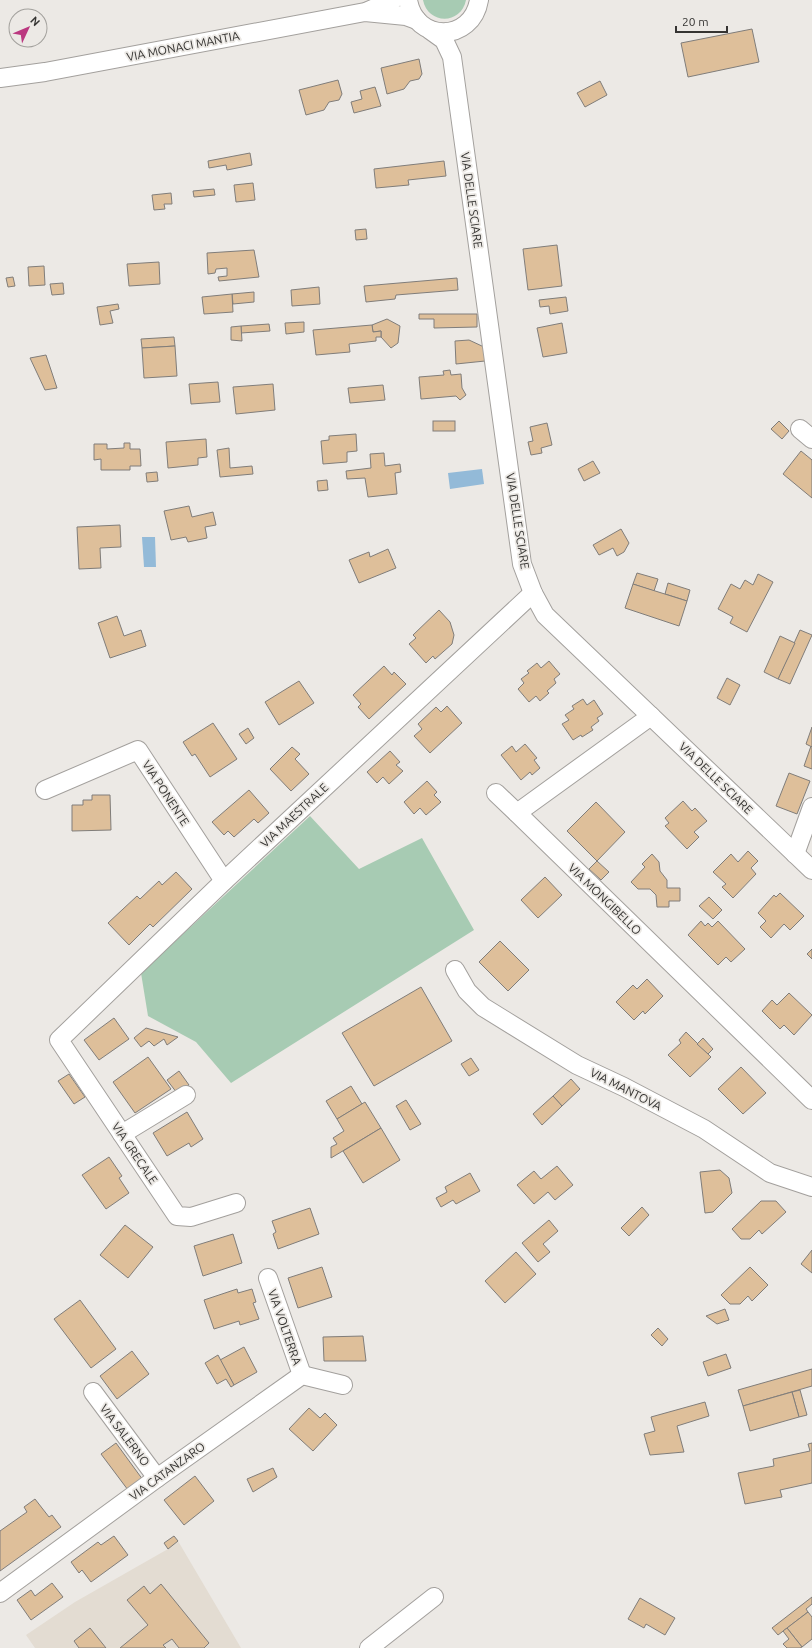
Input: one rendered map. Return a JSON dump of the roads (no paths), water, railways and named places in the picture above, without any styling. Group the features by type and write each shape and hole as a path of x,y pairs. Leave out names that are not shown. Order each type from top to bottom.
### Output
{"street":[{"name":"VIA MONACI MANTIA","path":"0,78 52,70 365,12 393,0"},
{"path":"408,0 411,10 424,25 447,32 463,27"},
{"name":"VIA DELLE SCIARE","path":"452,57 456,39 463,27 471,20 481,2"},
{"name":"VIA MONACI MANTIA","path":"365,12 406,16 424,25"},
{"name":"VIA DELLE SCIARE","path":"424,25 444,40 452,57 522,564 533,594 546,615 812,870"},
{"name":"VIA MAESTRALE","path":"59,1040 224,881 533,594"},
{"path":"517,813 651,716"},
{"name":"VIA PONENTE","path":"45,790 138,750 224,881"},
{"name":"VIA MONGIBELLO","path":"496,793 812,1100"},
{"path":"795,854 812,807"},
{"name":"VIA MANTOVA","path":"455,970 467,992 483,1007 577,1065 624,1087 704,1129 770,1173 812,1187"},
{"name":"VIA GRECALE","path":"59,1040 177,1216 192,1217 236,1203"},
{"path":"122,1134 186,1095"},
{"name":"VIA VOLTERRA","path":"268,1278 302,1375"},
{"path":"302,1375 343,1385"},
{"name":"VIA CATANZARO","path":"0,1593 156,1478 302,1375"},
{"name":"VIA SALERNO","path":"93,1392 156,1478"},
{"path":"369,1648 434,1597"}],"water":[{"path":"482,469 484,484 450,489 448,473"},
{"path":"142,537 155,537 156,567 144,567"}]}
